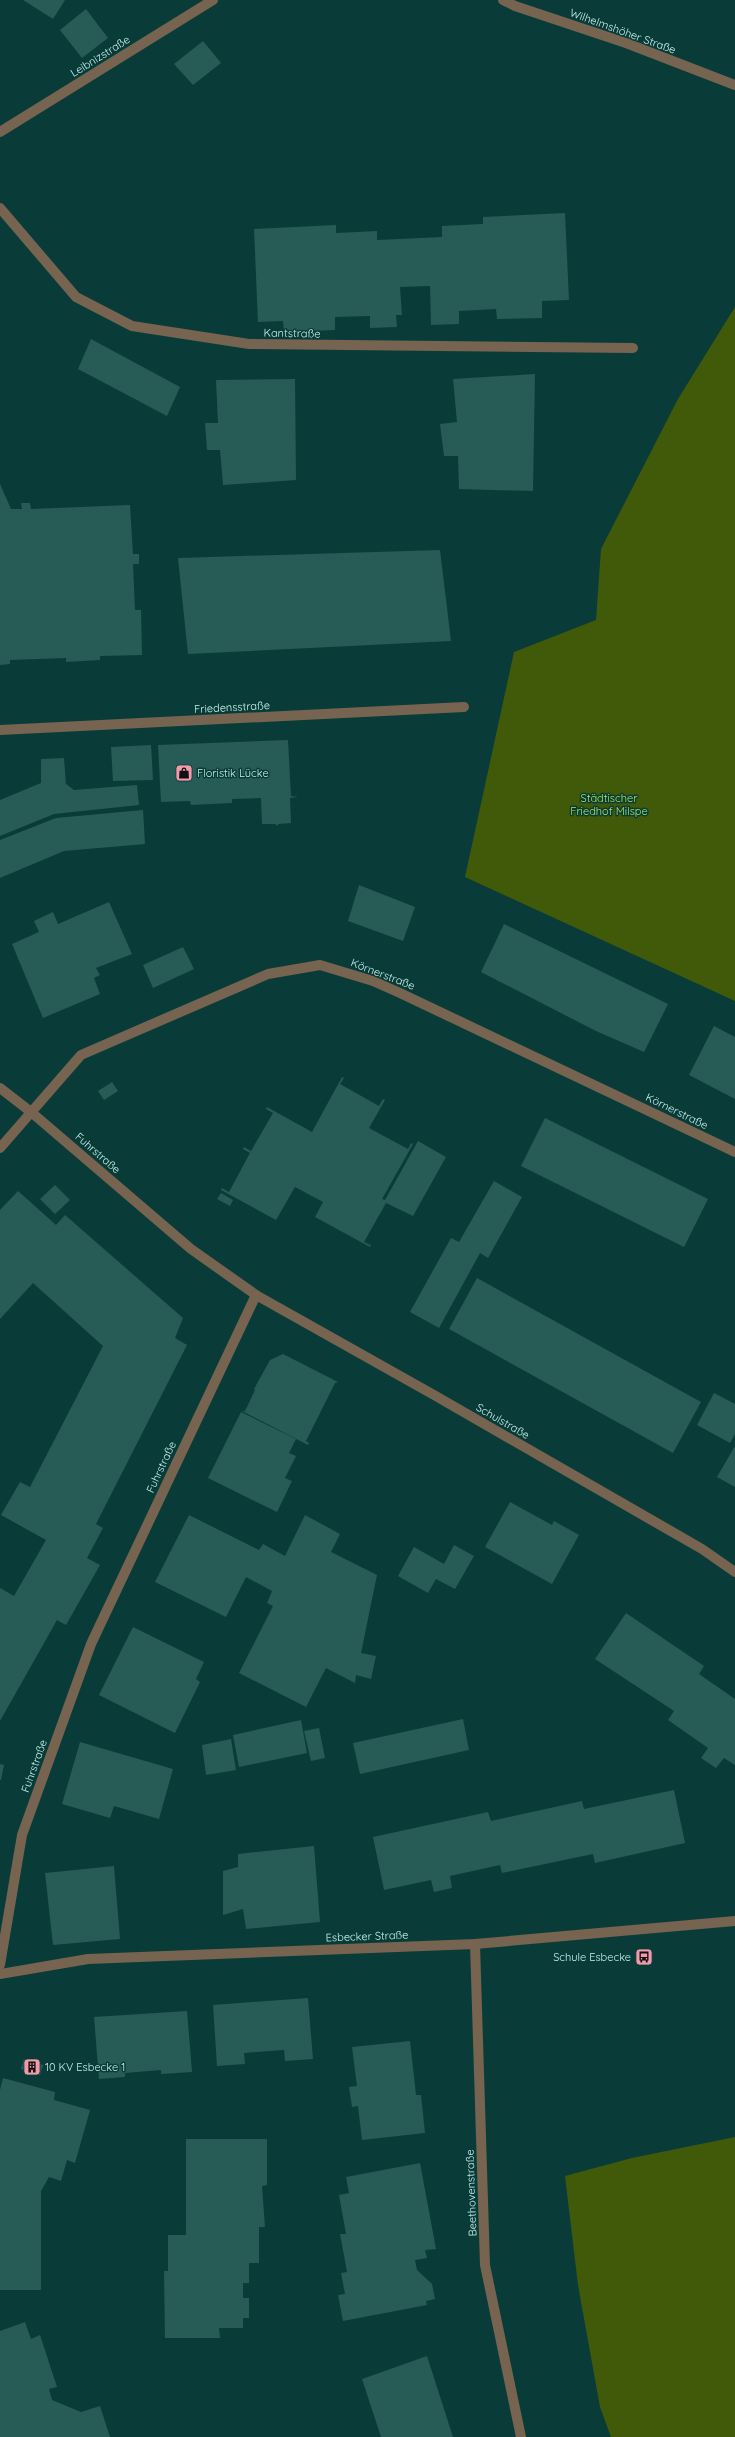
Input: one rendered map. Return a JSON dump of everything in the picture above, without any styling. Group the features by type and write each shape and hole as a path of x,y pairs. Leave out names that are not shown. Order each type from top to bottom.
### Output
{"street":[{"name":"Leibnizstraße","path":"0,132 213,0"},
{"name":"Wilhelmshöher Straße","path":"503,0 515,6 626,43 735,85"},
{"name":"Kantstraße","path":"0,208 76,297 132,326 249,344 633,348"},
{"name":"Friedensstraße","path":"0,730 464,708"},
{"name":"Körnerstraße","path":"0,1148 81,1055 268,974 320,965 373,981 400,993 735,1152"},
{"name":"Fuhrstraße","path":"0,1088 31,1112 191,1249 256,1295 91,1644 22,1835 0,1965"},
{"name":"Schulstraße","path":"256,1295 702,1549 735,1572"},
{"name":"Esbecker Straße","path":"0,1974 88,1959 474,1944 735,1921"},
{"name":"Beethovenstraße","path":"474,1944 485,2265 521,2437"}],"green space":[{"name":"Städtischer Friedhof Milspe","path":"735,307 735,1001 465,877 514,652 596,620 601,549 678,399"},
{"path":"735,2137 735,2437 611,2437 600,2407 578,2285 565,2176 632,2158"}],"building":[{"path":"23,0 65,0 53,19"},
{"path":"86,9 108,38 82,58 60,30"},
{"path":"203,41 221,63 193,85 174,64"},
{"path":"565,213 569,300 542,301 542,318 497,319 496,309 459,311 459,324 431,325 430,286 400,287 402,315 396,315 397,327 370,328 370,316 335,317 335,330 284,332 283,321 258,322 254,229 336,225 336,233 377,231 377,240 442,237 442,226 483,224 483,217"},
{"path":"91,339 180,387 167,416 78,369"},
{"path":"535,374 533,491 459,489 458,456 444,456 440,424 457,422 453,379"},
{"path":"295,379 296,480 223,485 220,450 207,450 205,423 218,423 216,380"},
{"path":"0,484 11,509 22,509 21,503 30,503 31,509 130,505 133,554 139,554 139,564 133,564 135,610 141,610 142,655 100,656 100,660 66,662 66,658 10,660 10,664 0,665"},
{"path":"440,550 451,641 188,654 178,558"},
{"path":"288,740 291,796 298,797 290,798 291,823 278,824 278,826 275,824 262,824 261,798 232,799 232,803 191,805 190,801 161,802 158,745"},
{"path":"151,745 153,780 113,781 111,747"},
{"path":"64,758 66,784 74,790 137,785 139,805 54,814 0,836 0,800 41,783 41,759"},
{"path":"143,810 145,844 64,851 0,878 0,840 56,818"},
{"path":"359,885 415,907 403,941 348,921"},
{"path":"109,902 132,954 96,968 100,975 94,978 100,994 43,1018 12,944 39,932 34,921 53,912 58,924"},
{"path":"504,924 668,1004 644,1052 596,1031 481,972"},
{"path":"183,947 194,969 153,988 143,965"},
{"path":"714,1026 735,1037 735,1099 689,1075"},
{"path":"342,1077 344,1078 340,1084 379,1106 383,1099 385,1100 369,1128 408,1149 411,1143 413,1144 382,1199 385,1200 418,1141 446,1157 413,1216 386,1203 364,1242 371,1245 370,1247 315,1217 323,1202 295,1187 276,1220 221,1190 222,1188 229,1192 250,1153 243,1149 244,1147 251,1151 273,1113 266,1109 267,1107 312,1132"},
{"path":"112,1082 118,1091 104,1100 98,1091"},
{"path":"545,1118 708,1199 684,1247 521,1166"},
{"path":"494,1181 522,1197 488,1258 480,1253 439,1328 410,1312 451,1238 459,1242"},
{"path":"55,1185 70,1200 55,1214 40,1199"},
{"path":"18,1191 56,1225 65,1215 183,1318 175,1338 187,1345 96,1524 103,1528 87,1558 100,1565 66,1625 57,1620 0,1721 0,1588 14,1596 46,1540 1,1515 20,1482 30,1487 103,1346 33,1283 0,1319 0,1210"},
{"path":"221,1193 233,1200 230,1206 217,1199"},
{"path":"477,1278 701,1402 673,1453 449,1329"},
{"path":"283,1354 338,1382 335,1383 306,1441 309,1443 308,1445 242,1411 245,1411 255,1390 254,1389 270,1360"},
{"path":"714,1393 735,1404 735,1434 730,1443 697,1425"},
{"path":"241,1412 296,1439 289,1453 296,1456 285,1478 292,1481 277,1512 208,1478"},
{"path":"735,1446 735,1487 717,1477"},
{"path":"510,1502 552,1525 554,1521 579,1535 552,1584 485,1547"},
{"path":"189,1515 259,1550 263,1544 285,1556 305,1515 340,1534 331,1552 377,1575 361,1653 376,1656 371,1679 356,1675 355,1683 326,1668 306,1707 239,1673 273,1606 267,1603 272,1591 246,1577 226,1617 155,1582"},
{"path":"454,1545 474,1556 455,1589 436,1579 428,1593 398,1576 414,1547 444,1564"},
{"path":"626,1613 704,1666 699,1674 735,1699 735,1765 724,1758 716,1768 701,1758 708,1748 668,1720 674,1711 595,1659"},
{"path":"133,1627 204,1662 196,1679 200,1682 175,1733 99,1695"},
{"path":"463,1719 469,1750 360,1774 353,1743"},
{"path":"301,1720 307,1753 239,1767 233,1735"},
{"path":"319,1728 325,1758 311,1761 304,1731"},
{"path":"231,1739 236,1770 206,1775 202,1745"},
{"path":"80,1742 173,1769 159,1819 114,1806 110,1818 62,1804"},
{"path":"0,1764 4,1765 1,1780 0,1780"},
{"path":"674,1790 685,1843 595,1863 593,1854 502,1873 500,1865 450,1876 452,1888 434,1892 431,1880 384,1890 373,1837 488,1812 491,1821 582,1801 584,1809"},
{"path":"314,1846 320,1922 246,1929 243,1909 223,1915 223,1871 238,1867 238,1854"},
{"path":"114,1866 120,1939 53,1945 45,1873"},
{"path":"308,1998 313,2059 285,2061 284,2050 244,2053 245,2064 217,2066 213,2005"},
{"path":"187,2011 192,2072 161,2074 161,2070 125,2073 125,2077 99,2079 94,2017"},
{"path":"410,2041 416,2095 421,2095 425,2133 362,2140 358,2106 352,2107 349,2087 357,2086 352,2047"},
{"name":"10 KV Esbecke 1","path":"24,2059 43,2065 40,2075 21,2069"},
{"path":"3,2078 55,2092 54,2100 90,2110 75,2163 67,2160 61,2181 49,2177 41,2191 41,2290 0,2290 0,2090"},
{"path":"186,2139 267,2139 267,2185 262,2186 265,2227 259,2227 259,2263 249,2263 249,2283 243,2283 243,2298 249,2298 249,2318 243,2318 243,2328 219,2328 220,2338 165,2338 164,2271 168,2271 168,2235 186,2235"},
{"path":"420,2163 436,2249 425,2250 427,2258 415,2260 417,2270 432,2284 435,2299 426,2301 427,2305 343,2321 338,2295 345,2294 341,2273 347,2272 340,2234 346,2234 339,2195 349,2193 346,2177"},
{"path":"25,2322 31,2339 40,2335 57,2387 49,2389 52,2400 81,2412 100,2406 110,2437 0,2437 0,2331"},
{"path":"427,2356 453,2437 381,2437 362,2379"}],"place":[{"name":"Floristik Lücke","path":"184,773"},
{"name":"Schule Esbecke","path":"644,1957"},
{"name":"10 KV Esbecke 1","path":"32,2067"}]}
